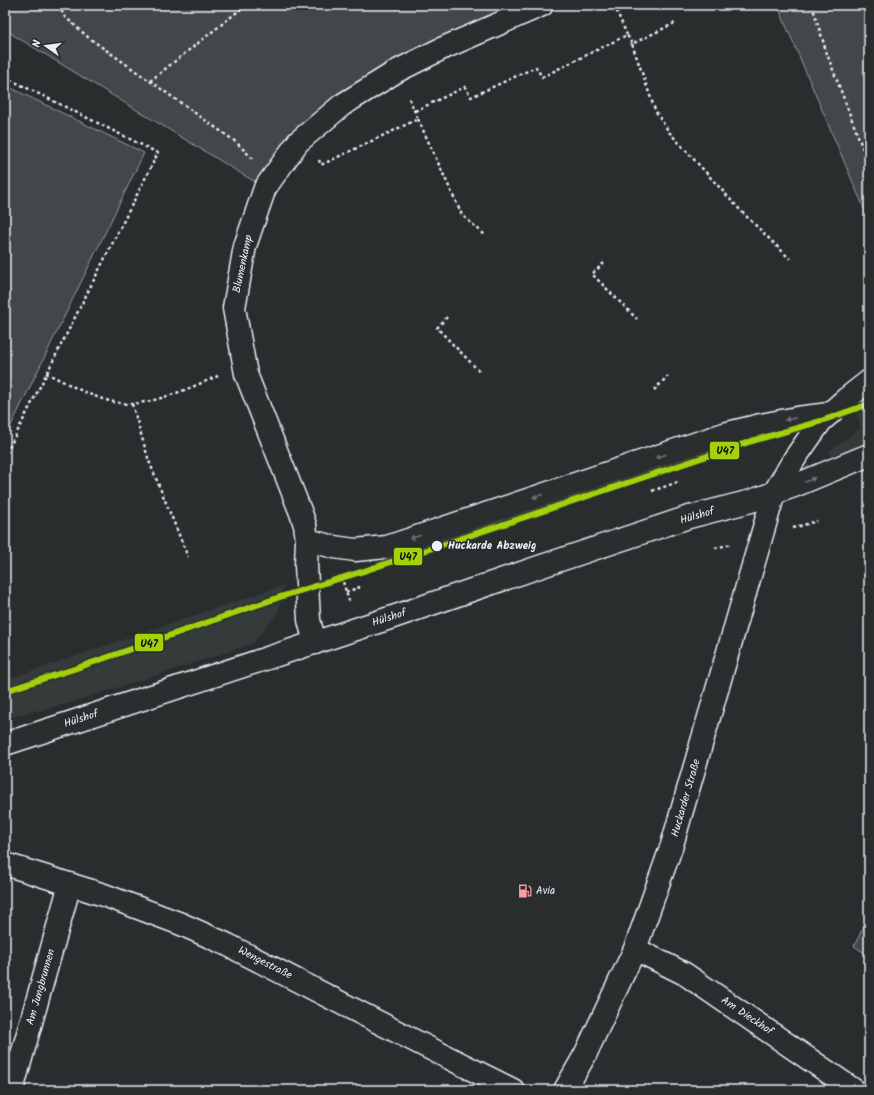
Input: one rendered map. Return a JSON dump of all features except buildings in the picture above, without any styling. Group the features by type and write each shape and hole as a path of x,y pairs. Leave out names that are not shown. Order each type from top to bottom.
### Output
{"street":[{"name":"Blumenkamp","path":"315,643 309,620 306,565 307,540 305,525 246,374 234,308 245,246 265,188 298,142 342,105 397,71 441,49 542,5"},
{"name":"Huckarder Straße","path":"565,1090 585,1055 635,949 672,846 774,493 795,458 821,420 869,381"},
{"path":"307,540 334,547 355,550 386,547 724,434 797,418 829,414"},
{"path":"774,493 869,455"},
{"name":"Hülshof","path":"5,744 315,643 689,517 751,501 774,493"},
{"name":"Wengestraße","path":"5,864 104,895 181,924 228,945 512,1090"},
{"name":"Am Jungbrunnen","path":"12,1090 70,884"},
{"name":"Am Dieckhof","path":"635,949 684,974 854,1090"}],"path":[{"path":"59,5 64,16 89,38 236,142 272,177"},
{"path":"150,81 246,5"},
{"path":"614,5 632,44 655,110 669,132 741,211 790,259"},
{"path":"812,5 827,54 869,165"},
{"path":"632,44 675,23"},
{"path":"415,111 465,87 471,97 536,67 542,76 627,35"},
{"path":"397,71 462,215 485,235"},
{"path":"5,78 158,153 5,456"},
{"path":"316,154 322,166 418,119"},
{"path":"604,263 592,274 637,319"},
{"path":"447,317 437,328 481,373"},
{"path":"46,373 90,394 119,403 132,404 174,394 244,364"},
{"path":"654,390 668,376"},
{"path":"132,404 149,461 188,557"},
{"path":"652,491 678,482"},
{"path":"343,582 349,601"},
{"path":"346,592 363,586"}],"shaded area":[{"path":"5,5 542,5 342,105 265,188 5,30"},
{"path":"778,5 869,5 869,220 779,9"},
{"path":"5,85 144,153 5,438"},
{"path":"869,401 869,445 843,458 832,457 828,452 861,428 856,414"},
{"path":"284,585 277,614 252,644 70,703 5,718 5,680"},
{"path":"869,916 869,956 854,946"}],"waterway":[{"path":"866,5 869,13"}],"transit line":[{"name":"U47","path":"5,691 74,669 280,597 364,571 752,441 821,421 869,404"}],"place":[{"name":"Huckarde Abzweig","path":"437,546"},
{"name":"Avia","path":"525,891"}]}
